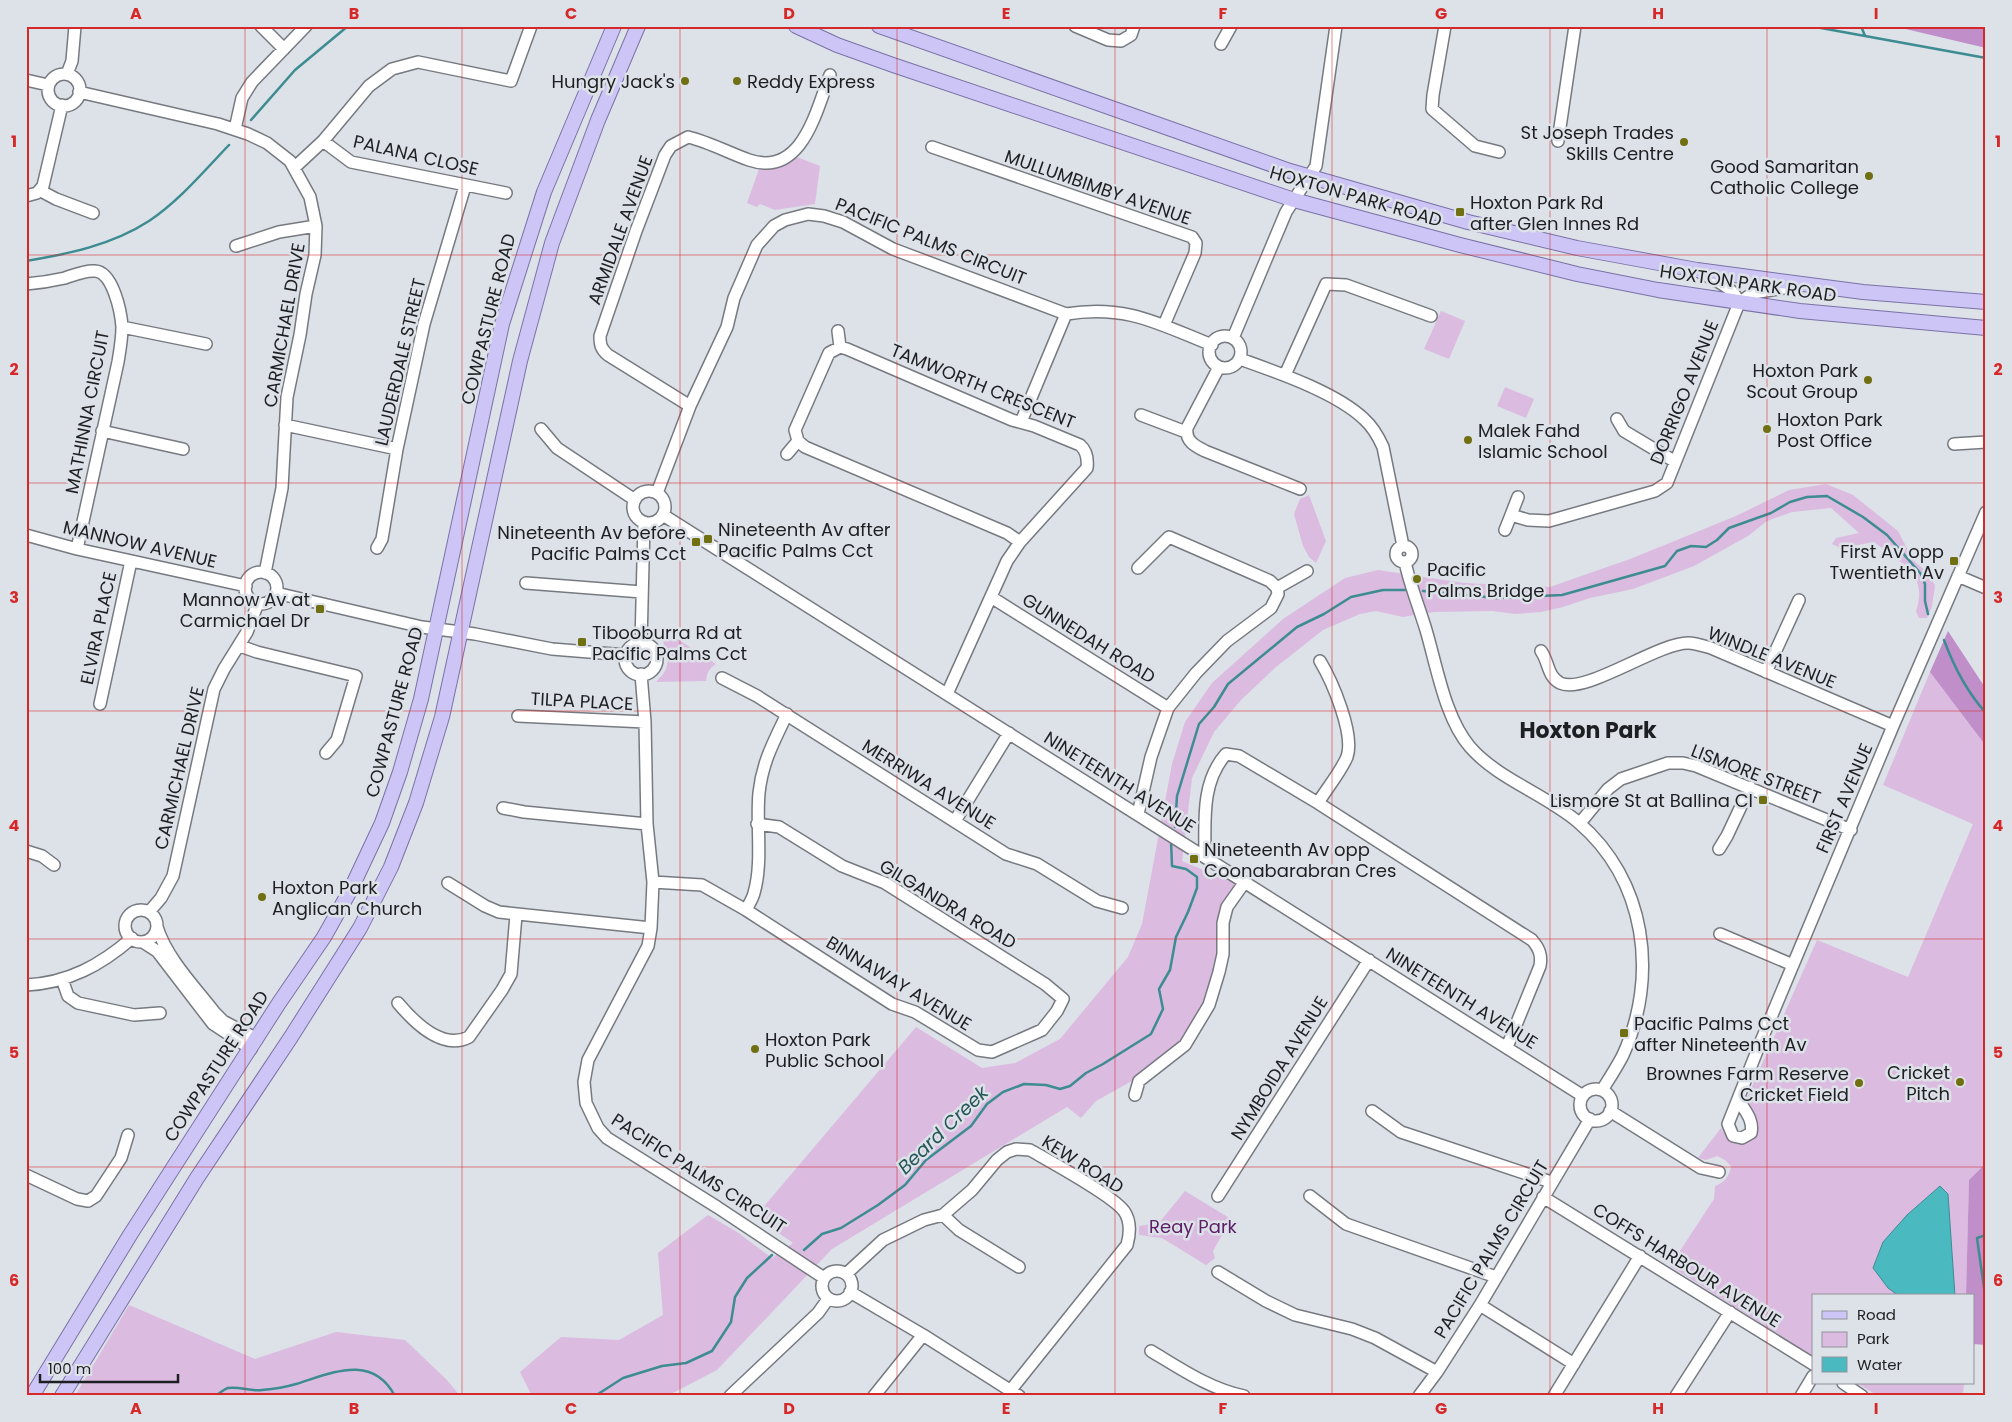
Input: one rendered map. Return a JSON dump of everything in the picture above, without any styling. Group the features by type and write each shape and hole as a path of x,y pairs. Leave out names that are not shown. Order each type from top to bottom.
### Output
{"main road":[{"path":"62,1396 197,1178 291,1037 364,919 391,867 416,803 442,717 520,361 552,243 598,120 638,26"},
{"name":"HOXTON PARK ROAD","path":"796,26 837,45 893,65 1294,200 1460,246 1577,274 1739,303 1859,317 1986,328"},
{"name":"HOXTON PARK ROAD","path":"879,26 1310,177 1502,230 1577,248 1697,270 1912,297 1986,302"},
{"name":"COWPASTURE ROAD","path":"32,1396 130,1235 279,1003 324,937 351,890 382,823 415,721 505,315 544,192 613,28"}],"street":[{"path":"68,74 72,61 75,26"},
{"path":"261,26 284,50"},
{"path":"235,129 242,98 252,82 306,26"},
{"path":"295,167 323,141 369,86 392,69 418,62 511,81 531,26"},
{"path":"1074,26 1108,40 1122,41 1131,35 1134,26"},
{"path":"1222,44 1231,26"},
{"path":"1233,338 1286,212 1316,166 1336,26"},
{"path":"1445,26 1436,70 1432,109 1475,146 1499,152"},
{"path":"1558,140 1575,26"},
{"path":"68,74 76,80 79,92 74,102 62,105 50,98 48,85 54,77 68,74"},
{"name":"ARMIDALE AVENUE","path":"690,406 608,355 602,350 600,344 600,336 665,154 671,146 688,137 750,161 769,164 780,161 793,153 804,140 830,75"},
{"path":"26,80 48,85"},
{"name":"CARMICHAEL DRIVE","path":"79,92 235,129 267,144 290,161 310,197 316,226 315,255 289,387 280,501 265,573"},
{"path":"41,190 62,105"},
{"name":"PALANA CLOSE","path":"323,141 351,162 506,193"},
{"name":"MULLUMBIMBY AVENUE","path":"932,147 1192,237 1196,243 1195,253 1164,325"},
{"name":"LAUDERDALE STREET","path":"377,548 382,539 397,449 424,324 465,186"},
{"path":"26,196 41,190"},
{"path":"41,190 56,199 93,212"},
{"name":"PACIFIC PALMS CIRCUIT","path":"657,493 690,406 728,327 734,298 757,245 774,226 796,216 808,214 824,216 843,222 893,249 1066,314 1096,310 1139,316 1212,345"},
{"path":"236,246 280,232 316,226"},
{"path":"1697,270 1732,290 1737,296 1739,303 1753,293 1805,285"},
{"name":"MATHINNA CIRCUIT","path":"26,284 90,271 99,272 107,278 114,293 122,327 120,350 76,549"},
{"path":"1285,375 1326,284 1346,285 1431,316"},
{"name":"DORRIGO AVENUE","path":"1511,514 1528,520 1549,521 1655,491 1666,483 1739,303"},
{"path":"1021,422 1066,314"},
{"path":"122,327 206,344"},
{"path":"838,331 840,347 829,353 795,430 798,441 805,447 1008,533 1020,542"},
{"path":"1220,337 1233,338 1240,348 1240,359 1232,367 1219,367 1210,357 1212,345 1220,337"},
{"name":"TAMWORTH CRESCENT","path":"840,347 1080,445 1085,449 1088,460 1087,468 1020,542 1007,561 947,694"},
{"path":"1240,359 1285,375 1348,406 1364,419 1377,434 1383,447 1403,546 1407,546 1412,552 1410,559 1405,562 1449,710 1469,745 1484,762 1559,807 1580,824 1606,852 1619,872 1630,895 1643,945 1642,980 1636,1015 1623,1055 1602,1090"},
{"path":"1219,367 1189,422 1186,432 1188,439 1193,445 1300,489"},
{"path":"1141,415 1186,432"},
{"path":"1617,419 1624,431 1674,461"},
{"path":"285,425 397,449"},
{"path":"541,429 557,448 635,500"},
{"path":"102,431 183,449"},
{"path":"786,454 798,441"},
{"path":"1954,444 1986,442"},
{"path":"641,643 644,522 634,511 635,500 644,492 657,493 664,502 663,515 656,521 644,522"},
{"path":"1505,530 1518,496"},
{"name":"FIRST AVENUE","path":"1738,1099 1893,726 1986,512"},
{"name":"NINETEENTH AVENUE","path":"663,515 1583,1096"},
{"name":"MANNOW AVENUE","path":"26,535 76,549 246,586"},
{"path":"1138,568 1169,537 1270,581 1278,594 1271,608 1227,641 1196,673 1168,708 1151,757 1138,814"},
{"name":"ELVIRA PLACE","path":"100,704 131,561"},
{"path":"1276,588 1307,571"},
{"path":"265,573 275,580 276,592 269,602 258,603 248,597 246,586 253,575 265,573"},
{"path":"1958,576 1986,588"},
{"path":"526,583 642,592"},
{"path":"276,592 436,629 552,649 626,655"},
{"name":"GUNNEDAH ROAD","path":"991,597 1168,708"},
{"path":"1766,672 1799,600"},
{"name":"CARMICHAEL DRIVE","path":"149,912 161,898 173,876 214,689 224,669 240,646 253,619 258,603"},
{"path":"641,643 652,648 657,658 652,670 641,674 630,670 626,663 626,655 630,648 641,643"},
{"name":"WINDLE AVENUE","path":"1541,651 1546,658 1549,673 1561,683 1577,685 1669,648 1687,643 1711,648 1893,726"},
{"path":"240,646 257,652 356,676 337,740 326,754"},
{"path":"1318,803 1347,756 1349,745 1346,728 1329,676 1320,661"},
{"name":"PACIFIC PALMS CIRCUIT","path":"641,674 647,824 653,882 651,928 648,946 588,1060 584,1082 586,1102 591,1116 607,1138 819,1274"},
{"name":"MERRIWA AVENUE","path":"722,678 787,714 1006,854 1037,864 1097,901 1122,908"},
{"path":"746,910 754,893 758,866 757,824 759,792 765,762 787,714"},
{"name":"TILPA PLACE","path":"518,716 644,722"},
{"path":"955,821 1009,733"},
{"path":"1205,856 1205,801 1217,764 1226,754 1239,756 1318,803 1532,940 1538,947 1542,958 1507,1047"},
{"name":"LISMORE STREET","path":"1580,824 1608,789 1621,780 1668,763 1683,763 1696,766 1750,787 1851,830"},
{"path":"1719,849 1728,836 1750,787"},
{"path":"503,808 524,812 647,824"},
{"name":"GILGANDRA ROAD","path":"757,824 779,827 848,869 885,883 1045,984 1062,999"},
{"path":"26,851 42,856 54,865"},
{"name":"BINNAWAY AVENUE","path":"653,882 702,885 746,910 892,1004 915,1012 978,1050 992,1052 1042,1030 1057,1011 1062,999"},
{"path":"448,883 490,909 516,915 651,928"},
{"path":"1135,1095 1139,1082 1184,1045 1209,1005 1220,972 1223,954 1223,923 1227,907 1244,883"},
{"path":"140,910 149,912 155,918 162,941 170,954 215,1013 254,1044 213,1024 157,951 137,940 126,931 128,917 131,914 140,910"},
{"path":"398,1003 412,1020 440,1038 451,1042 460,1042 469,1037 492,1006 511,974 516,915"},
{"path":"26,985 62,979 94,967 137,940 154,935 157,927"},
{"path":"1720,934 1793,965"},
{"name":"NYMBOIDA AVENUE","path":"1218,1196 1369,960"},
{"path":"62,979 68,996 78,1003 134,1015 160,1014"},
{"path":"1591,1090 1606,1092 1611,1100 1610,1111 1603,1119 1590,1119 1581,1109 1583,1096 1591,1090"},
{"path":"1372,1111 1401,1132 1551,1182"},
{"path":"1610,1111 1701,1168 1719,1172"},
{"name":"PACIFIC PALMS CIRCUIT","path":"1419,1396 1437,1372 1480,1305 1590,1119"},
{"path":"26,1174 77,1199 88,1201 96,1196 121,1158 128,1135"},
{"name":"KEW ROAD","path":"846,1274 883,1240 924,1220 943,1215 972,1190 997,1160 1007,1152 1016,1149 1030,1150 1118,1205 1128,1218 1129,1236 1127,1245 1015,1393"},
{"path":"1310,1196 1346,1224 1496,1278"},
{"name":"COFFS HARBOUR AVENUE","path":"1543,1197 1812,1363"},
{"path":"943,1215 959,1230 1019,1267"},
{"path":"1554,1396 1640,1256"},
{"path":"834,1271 846,1274 852,1282 848,1296 838,1301 828,1298 821,1287 819,1274 834,1271"},
{"path":"1218,1272 1266,1301 1311,1320 1352,1329 1375,1338 1437,1372"},
{"path":"850,1292 1015,1393"},
{"path":"730,1396 818,1313 828,1298"},
{"path":"1480,1305 1574,1364"},
{"path":"1676,1396 1730,1312"},
{"path":"874,1396 923,1335"},
{"path":"1151,1351 1196,1378 1231,1393 1244,1396"},
{"path":"1801,1396 1812,1378"},
{"path":"1844,1384 1862,1396"}],"green space":[{"path":"797,157 820,166 815,204 775,210 760,204 757,207 747,203 759,169 776,167"},
{"path":"1441,311 1465,321 1449,359 1424,349"},
{"path":"1505,387 1534,399 1526,418 1497,406"},
{"path":"1826,484 1853,495 1898,531 1913,560 1931,576 1935,586 1932,606 1927,618 1919,618 1916,611 1919,587 1910,570 1902,563 1874,542 1841,548 1832,544 1836,538 1859,533 1831,508 1792,512 1767,521 1748,536 1694,566 1633,589 1590,598 1563,607 1541,612 1515,614 1492,611 1434,612 1403,617 1376,611 1360,614 1323,630 1276,667 1241,700 1214,732 1192,778 1182,861 1237,884 1235,904 1229,917 1223,969 1190,1038 1148,1072 1096,1101 1081,1118 1067,1107 832,1249 717,1370 667,1396 532,1396 520,1372 561,1337 619,1340 663,1315 658,1253 708,1215 737,1232 772,1258 793,1243 755,1217 916,1027 982,1068 1015,1063 1060,1039 1128,957 1142,924 1172,764 1185,722 1212,683 1283,619 1345,578 1378,570 1464,583 1550,587 1630,559 1736,516 1789,490"},
{"path":"1309,495 1326,541 1316,563 1309,557 1303,546 1294,514 1300,499"},
{"path":"662,629 716,664 709,671 706,681 656,682 665,671 668,658"},
{"path":"1930,672 1986,746 1986,1163 1969,1180 1966,1294 1812,1294 1812,1355 1670,1266 1714,1199 1715,1186 1726,1179 1730,1170 1731,1166 1717,1156 1706,1160 1698,1158 1721,1128 1727,1137 1735,1141 1744,1142 1754,1139 1757,1123 1755,1114 1746,1100 1817,940 1908,977 1973,824 1883,785"},
{"name":"Reay Park","path":"1185,1191 1231,1219 1213,1251 1215,1258 1206,1265 1162,1238 1139,1235 1139,1226 1159,1223"},
{"path":"129,1305 255,1359 336,1332 405,1340 447,1380 460,1396 75,1396"},
{"path":"1859,1384 1964,1384 1963,1396 1878,1396"}],"shaded area":[{"path":"1893,26 1986,26 1986,48"},
{"path":"1948,631 1986,689 1986,746 1930,672"},
{"path":"1986,1163 1986,1345 1974,1344 1974,1294 1966,1294 1969,1180"}],"water":[{"path":"1940,1186 1948,1194 1955,1294 1896,1294 1888,1288 1873,1268 1883,1242 1907,1215"}],"waterway":[{"path":"251,120 295,70 348,26"},
{"path":"1810,26 1986,58"},
{"path":"1861,26 1865,36"},
{"path":"26,261 89,247 135,229 171,204 229,145"},
{"name":"Beard Creek","path":"1423,591 1497,598 1562,595 1665,566 1677,551 1691,546 1706,547 1717,540 1729,528 1771,513 1790,502 1807,497 1827,496 1863,517 1887,535 1921,574 1925,584 1925,601 1928,614"},
{"name":"Beard Creek","path":"1175,827 1177,796 1199,724 1214,707 1228,684 1297,627 1324,614 1351,597 1383,590 1406,590"},
{"name":"Beard Creek","path":"1944,640 1961,678 1972,696 1986,713"},
{"name":"Beard Creek","path":"804,1250 822,1234 841,1228 878,1205 905,1185 926,1160 971,1126 987,1104 1003,1092 1024,1084 1046,1085 1060,1089 1070,1086 1086,1073 1151,1034 1163,1009 1159,989 1170,970 1176,937 1197,888 1197,877 1186,869 1172,866 1171,841"},
{"path":"1986,1235 1977,1238 1986,1302"},
{"name":"Beard Creek","path":"595,1396 623,1378 662,1366 686,1363 712,1351 731,1322 735,1297 747,1278 772,1255"},
{"name":"Beard Creek","path":"215,1396 228,1388 258,1390 275,1388 350,1370 363,1370 375,1374 386,1383 395,1396"}],"place":[{"name":"Hungry Jack's","path":"685,81"},
{"name":"Reddy Express","path":"737,81"},
{"name":"St Joseph Trades Skills Centre","path":"1684,142"},
{"name":"Good Samaritan Catholic College","path":"1869,176"},
{"name":"Hoxton Park Rd after Glen Innes Rd","path":"1460,212"},
{"name":"Hoxton Park Scout Group","path":"1868,380"},
{"name":"Hoxton Park Post Office","path":"1767,429"},
{"name":"Malek Fahd Islamic School","path":"1468,440"},
{"name":"Nineteenth Av after Pacific Palms Cct","path":"708,539"},
{"name":"Nineteenth Av before Pacific Palms Cct","path":"696,542"},
{"name":"First Av opp Twentieth Av","path":"1954,561"},
{"name":"Pacific Palms Bridge","path":"1417,579"},
{"name":"Mannow Av at Carmichael Dr","path":"320,609"},
{"name":"Tibooburra Rd at Pacific Palms Cct","path":"582,642"},
{"name":"Lismore St at Ballina Cl","path":"1763,800"},
{"name":"Nineteenth Av opp Coonabarabran Cres","path":"1194,859"},
{"name":"Hoxton Park Anglican Church","path":"262,897"},
{"name":"Pacific Palms Cct after Nineteenth Av","path":"1624,1033"},
{"name":"Hoxton Park Public School","path":"755,1049"},
{"name":"Cricket Pitch","path":"1960,1082"},
{"name":"Brownes Farm Reserve Cricket Field","path":"1859,1083"}],"district":[{"name":"Hoxton Park","path":"1588,730"}]}
